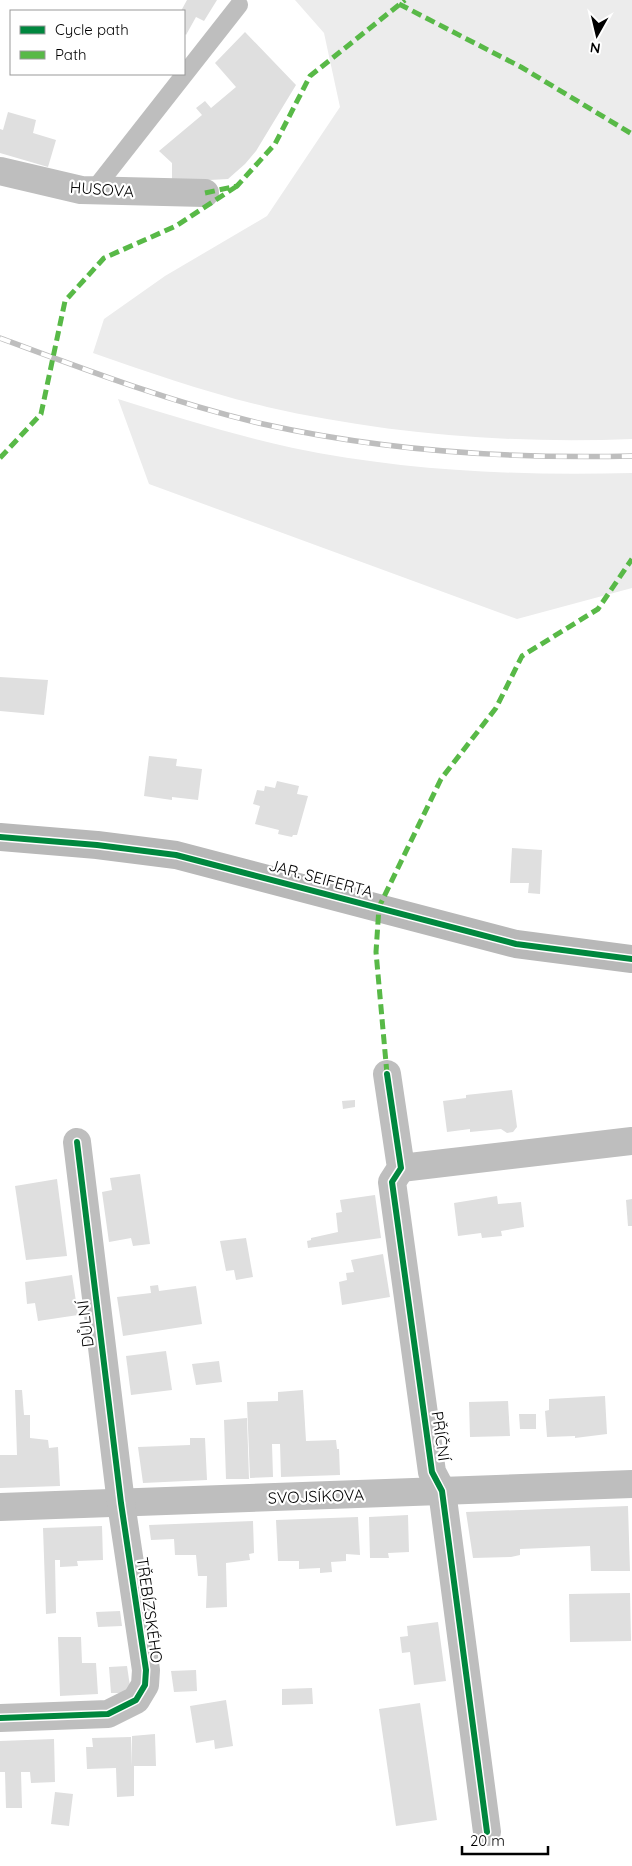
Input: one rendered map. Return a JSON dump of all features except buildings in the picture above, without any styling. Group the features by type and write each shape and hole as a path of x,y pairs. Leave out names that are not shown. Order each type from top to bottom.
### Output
{"street":[{"name":"HUSOVA","path":"0,171 81,190 205,193"},
{"name":"JAR. SEIFERTA","path":"0,837 97,845 176,855 516,944 632,959"},
{"name":"PŘÍČNÍ","path":"387,1074 401,1168 392,1182 432,1472 442,1491 487,1832"},
{"path":"401,1168 632,1141"},
{"name":"DŮLNÍ","path":"77,1142 121,1503"},
{"name":"SVOJSÍKOVA","path":"0,1507 632,1484"},
{"name":"TŘEBÍZSKÉHO","path":"0,1718 108,1714 136,1700 145,1685 146,1670 121,1503"}],"lane":[{"path":"185,74 239,5"},
{"path":"93,191 184,75"}],"shaded area":[{"path":"295,0 632,0 632,439 540,440 494,438 448,435 357,424 267,407 179,382 93,353 104,319 165,276 267,216 340,107 324,33"},
{"path":"118,399 271,443 335,456 419,467 462,470 547,474 632,473 632,588 517,619 149,484"}],"railway":[{"path":"0,338 163,396 229,416 309,433 354,441 446,451 539,456 632,456"}],"marked path":[{"path":"205,193 237,186 275,144 310,76 405,0"},
{"path":"399,4 521,67 632,134"},
{"path":"0,458 41,414 65,301 104,258 176,226 237,186"},
{"path":"387,1074 376,952 379,907 441,779 496,708 522,656 598,609 632,559"}],"cycle path":[{"path":"0,837 97,845 176,855 516,944 632,959"},
{"path":"387,1074 401,1168 392,1182 432,1472 442,1491 487,1832"},
{"path":"0,1718 108,1714 136,1700 145,1685 146,1670 121,1503 77,1142"}]}
